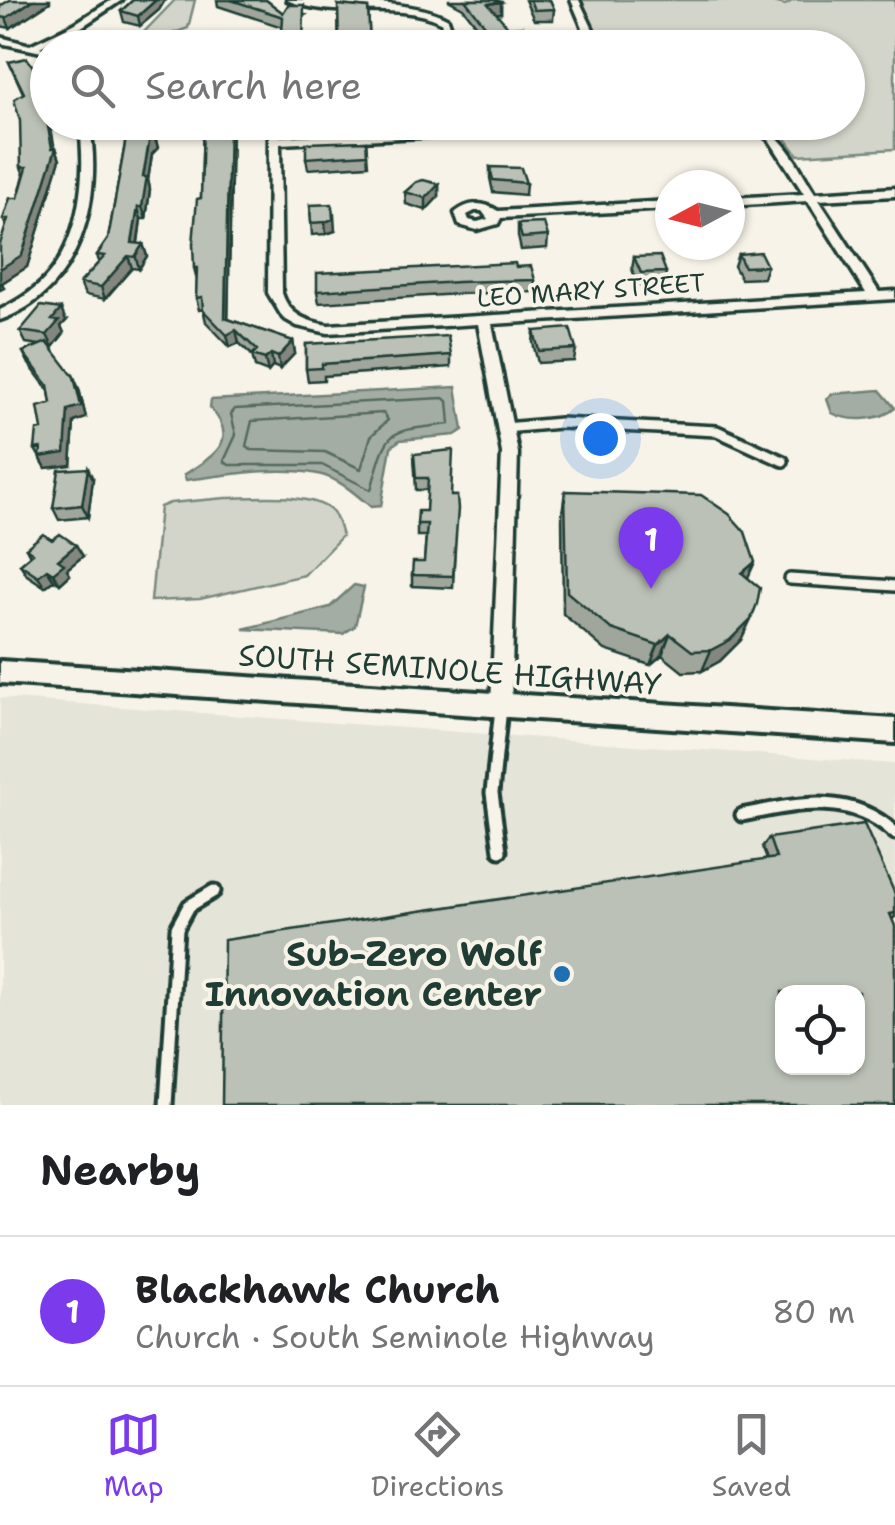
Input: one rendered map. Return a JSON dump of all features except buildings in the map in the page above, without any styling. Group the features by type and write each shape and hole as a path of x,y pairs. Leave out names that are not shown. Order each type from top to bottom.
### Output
{"street":[{"path":"68,30 118,0"},
{"path":"291,0 311,4 404,2 441,17 449,30"},
{"path":"575,0 588,30"},
{"path":"0,40 30,46"},
{"path":"0,316 40,292 70,254 90,158 87,140"},
{"path":"275,141 295,140"},
{"path":"775,140 876,296"},
{"name":"LEO MARY STREET","path":"275,141 278,307 292,320 328,329 895,295"},
{"path":"745,201 895,192"},
{"path":"496,215 655,206"},
{"path":"484,320 510,453 502,706"},
{"name":"SOUTH SEMINOLE HIGHWAY","path":"0,672 895,731"}],"lane":[{"path":"505,428 560,423 717,431 783,461"},
{"path":"790,579 895,586"},
{"path":"500,851 492,793 502,706"},
{"path":"742,815 834,801 867,812 895,833"},
{"path":"166,1105 178,928 189,906 214,891"}],"shaded area":[{"path":"175,0 195,0 188,28 146,30"},
{"path":"577,0 765,0 785,5 794,0 895,0 895,149 798,155 787,140 865,140 865,30 591,30"},
{"path":"284,497 314,502 334,514 342,536 304,575 200,599 151,601 160,507 226,498"},
{"path":"0,698 895,764 895,1105 0,1105"}],"water":[{"path":"456,387 463,430 455,435 400,440 391,447 381,506 371,507 340,483 318,474 269,471 186,480 184,475 214,454 223,438 219,420 210,408 211,400"},
{"path":"880,390 895,408 873,418 839,416 832,413 827,399 832,394"},
{"path":"354,585 364,587 355,626 343,634 243,629 330,607"}],"place":[{"name":"Blackhawk Church","path":"651,589"},
{"name":"Sub-Zero Wolf Innovation Center","path":"562,974"}]}
